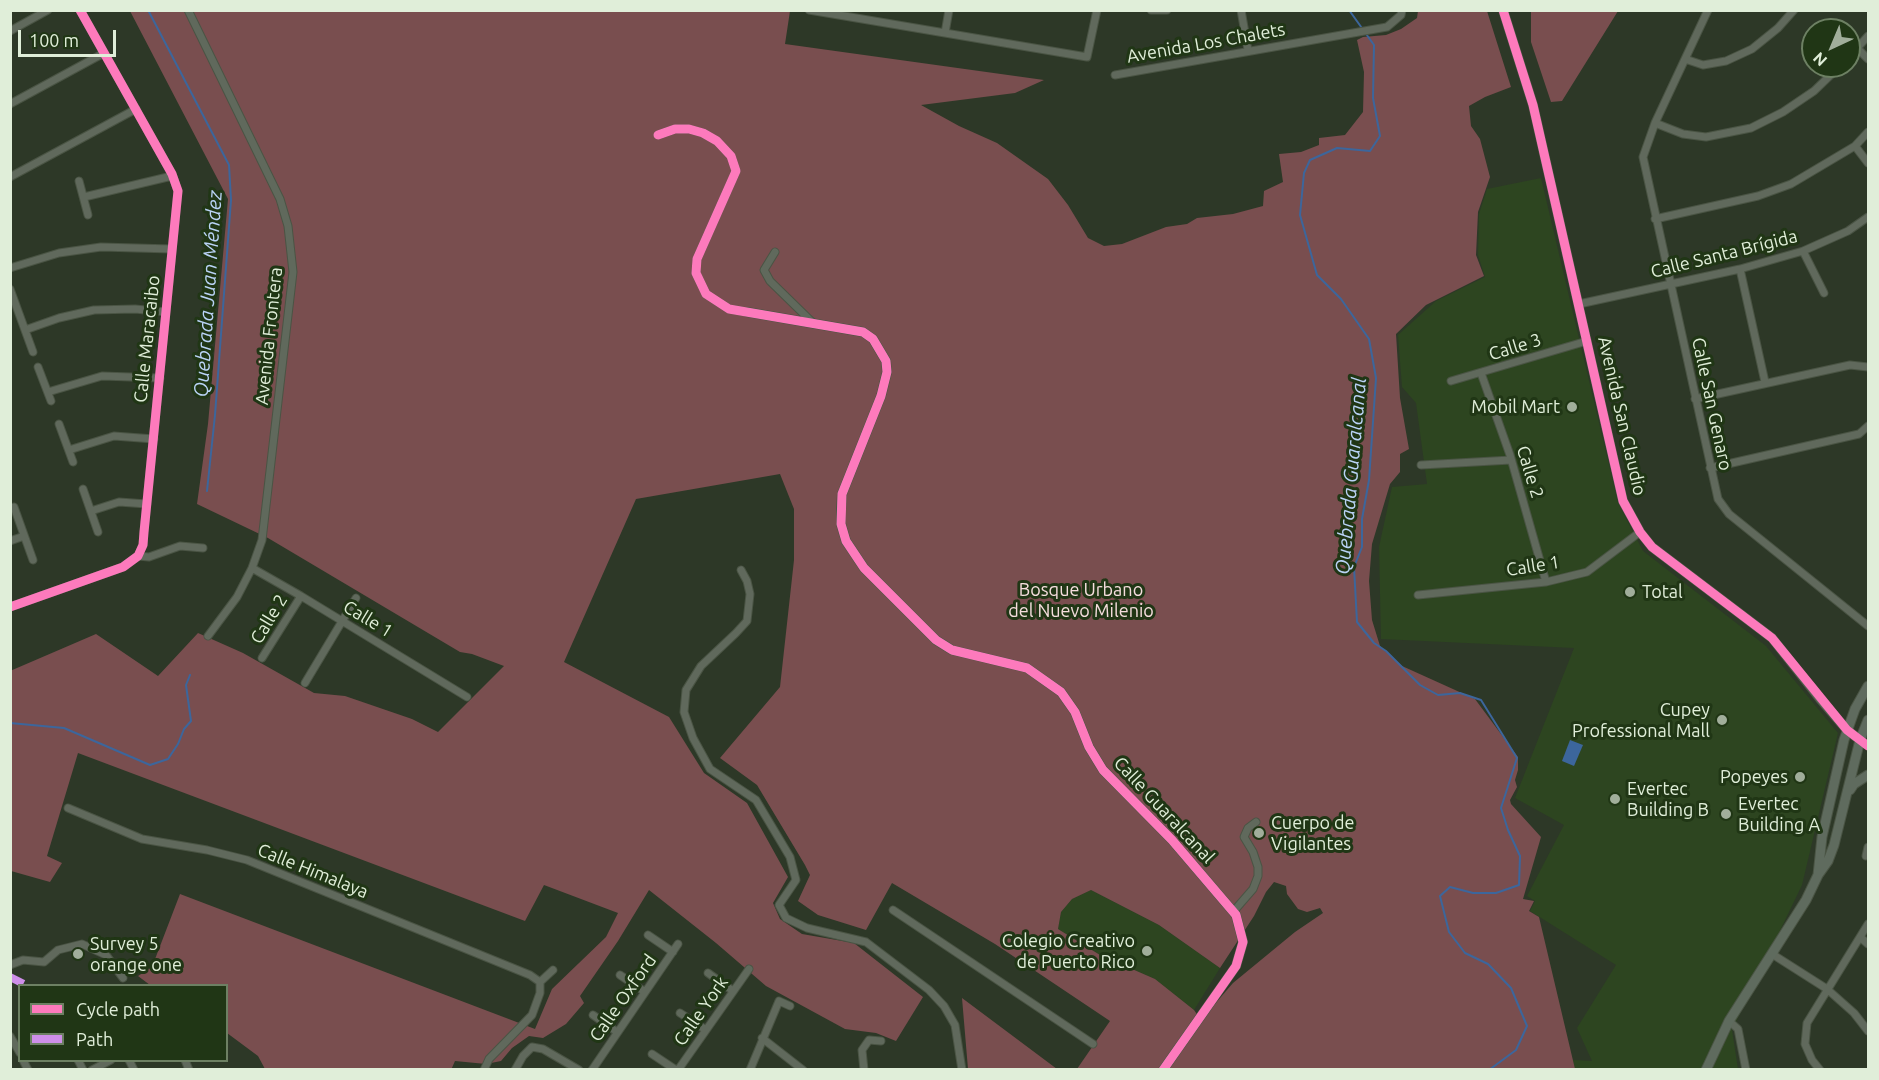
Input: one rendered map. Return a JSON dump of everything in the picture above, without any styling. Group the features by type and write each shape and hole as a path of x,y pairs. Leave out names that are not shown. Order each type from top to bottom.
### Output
{"main road":[{"path":"1818,875 1822,837 1847,730 1855,709 1869,686"},
{"path":"1706,1070 1729,1021 1806,900 1818,875 1828,861 1869,720"},
{"path":"1845,800 1854,784 1869,775"}],"street":[{"path":"10,31 48,10"},
{"name":"Calle Maracaibo","path":"80,10 172,176 178,191 143,545 138,556"},
{"name":"Avenida Frontera","path":"188,10 280,199 288,226 293,272 262,540 252,568 237,597 208,636"},
{"path":"809,10 1087,57 1097,10"},
{"path":"945,33 949,10"},
{"path":"1151,10 1167,10"},
{"path":"1241,10 1248,50"},
{"name":"Avenida Los Chalets","path":"1114,75 1387,27 1401,15 1402,10"},
{"name":"Avenida San Claudio","path":"1503,10 1533,105 1623,501 1640,532 1658,552 1772,638 1847,730 1864,743"},
{"name":"Calle San Genaro","path":"1708,10 1655,123 1643,158 1718,499 1729,514 1869,626"},
{"path":"1685,59 1703,65 1726,61 1752,49 1778,28 1794,10"},
{"path":"10,104 104,53"},
{"path":"1655,123 1683,134 1706,136 1751,128 1783,112 1815,91 1828,78"},
{"path":"10,177 135,109"},
{"name":"Calle Guaralcanal","path":"658,135 675,129 689,129 703,133 717,141 731,156 736,171 697,259 696,273 706,294 729,309 863,332 873,339 886,361 887,372 881,396 842,494 841,524 846,541 864,568 936,639 952,650 1027,668 1061,692 1075,712 1089,747 1103,770 1172,840 1233,912 1243,942 1236,966 1163,1070"},
{"path":"1655,219 1758,196 1791,184 1855,146 1869,132"},
{"path":"1855,146 1869,163"},
{"path":"84,197 172,176"},
{"path":"79,181 88,215"},
{"name":"Calle Santa Brígida","path":"1579,304 1740,269 1803,251 1848,231 1869,217"},
{"path":"10,268 59,253 101,247 172,249"},
{"path":"1803,251 1824,293"},
{"path":"775,252 764,270 770,280 814,324"},
{"path":"1740,269 1765,382"},
{"path":"10,289 33,352"},
{"path":"25,330 59,318 94,310 135,309 166,312"},
{"name":"Calle 3","path":"1451,381 1587,341"},
{"path":"1695,399 1850,365 1869,367"},
{"path":"38,366 51,401"},
{"name":"Calle 2","path":"1481,373 1511,460 1546,582"},
{"path":"48,392 102,376 160,378"},
{"path":"59,423 73,462"},
{"path":"1710,468 1859,434 1869,426"},
{"path":"69,450 114,436 154,439"},
{"path":"1421,465 1511,460"},
{"path":"83,489 98,532"},
{"path":"91,511 119,502 147,504"},
{"path":"14,507 33,560"},
{"name":"Calle 1","path":"1418,595 1546,582 1587,572 1640,532"},
{"path":"10,541 24,536"},
{"path":"10,608 123,567 138,556 149,557 180,546 203,548"},
{"name":"Calle 1","path":"252,568 467,697"},
{"path":"741,570 750,594 747,621 700,666 686,690 684,712 693,738 710,769 756,800 790,857 796,880 779,905 786,918 807,928 866,942 929,990 944,1006 955,1025 962,1070"},
{"name":"Calle 2","path":"262,658 301,596"},
{"path":"305,683 356,598"},
{"name":"Calle Himalaya","path":"68,808 142,839 207,850 247,860 530,975 540,982"},
{"path":"1233,912 1253,889 1258,876 1258,867 1253,852 1244,837 1248,828 1256,822"},
{"path":"1866,856 1869,847"},
{"path":"896,915 1093,1044"},
{"path":"1820,1070 1812,1060 1805,1044 1807,1023 1869,924"},
{"path":"648,935 673,952"},
{"path":"1860,937 1869,944"},
{"path":"10,964 23,960 44,962 58,950 82,944 106,955 123,978"},
{"name":"Calle Oxford","path":"592,1070 678,944"},
{"path":"1772,954 1827,989 1854,1012 1869,1031"},
{"name":"Calle York","path":"677,1070 749,969"},
{"path":"484,1070 489,1059 532,1015 540,993 540,982 553,970"},
{"path":"708,973 733,991"},
{"path":"621,975 645,992"},
{"path":"750,1070 780,1001 790,1006"},
{"path":"680,1013 706,1030"},
{"path":"593,1015 618,1032"},
{"path":"1729,1021 1738,1029 1746,1070"},
{"path":"12,1034 18,1048"},
{"path":"762,1038 803,1070"},
{"path":"864,1070 862,1050 869,1040 881,1041"},
{"path":"515,1070 523,1056 532,1047 543,1049 579,1070"},
{"path":"652,1054 677,1070"},
{"path":"92,1070 107,1062"}],"shaded area":[{"path":"1541,178 1618,503 1643,551 1766,646 1838,733 1802,885 1732,1030 1738,1069 1574,1069 1573,1060 1592,1061 1577,1028 1616,965 1530,911 1535,901 1527,896 1564,825 1515,798 1574,648 1381,639 1379,547 1392,487 1427,484 1416,403 1402,387 1398,335 1436,301 1485,277 1478,255 1479,214 1487,189"},
{"name":"Colegio Creativo de Puerto Rico","path":"1091,890 1159,925 1220,968 1194,1010 1155,979 1100,955 1058,929 1061,912 1072,899"}],"green space":[{"name":"Bosque Urbano del Nuevo Milenio","path":"130,11 790,11 785,44 1044,80 1015,93 921,105 997,143 1048,179 1068,205 1088,238 1104,246 1122,244 1166,227 1187,224 1197,218 1233,214 1263,206 1264,191 1283,182 1279,154 1301,152 1319,145 1319,138 1345,135 1363,112 1364,72 1357,40 1363,37 1386,35 1401,29 1417,18 1418,11 1487,11 1511,87 1469,106 1471,126 1480,139 1490,177 1478,212 1476,255 1484,276 1426,305 1396,334 1400,398 1409,449 1400,454 1400,472 1390,484 1372,544 1369,581 1372,620 1380,646 1402,666 1475,699 1518,757 1515,780 1517,787 1510,800 1511,804 1541,837 1523,899 1534,901 1529,911 1539,917 1575,1069 1077,1069 1110,1021 995,944 892,883 866,930 818,915 798,901 810,875 805,865 757,785 720,758 780,687 794,560 794,509 780,474 636,499 564,662 669,717 704,773 747,803 788,877 773,903 780,919 802,934 854,943 923,997 896,1041 876,1033 845,1029 766,986 649,890 618,941 580,996 584,1003 566,1024 543,1038 529,1036 512,1048 501,1061 486,1064 455,1061 451,1070 265,1069 258,1056 228,1034 228,984 149,984 138,976 152,967 180,894 535,1029 552,989 606,937 618,913 544,885 525,921 78,753 47,856 62,863 50,882 11,871 10,671 96,634 158,676 198,633 243,653 314,693 345,696 412,719 438,732 504,666 460,652 268,538 197,504 208,424 228,199","holes":["1274,882 1286,886 1287,894 1298,909 1307,912 1320,908 1323,913 1295,932 1233,983 1201,1020 1194,1010 1155,979 1100,955 1058,929 1061,912 1072,899 1091,890 1159,925 1220,968"]},
{"path":"1531,11 1618,11 1562,101 1551,102 1531,42"},
{"path":"962,998 1057,1069 968,1069"}],"water":[{"path":"1570,740 1583,745 1574,766 1562,761"}],"waterway":[{"name":"Quebrada Juan Méndez","path":"148,10 229,165 231,200 207,491"},
{"name":"Quebrada Guaralcanal","path":"1349,10 1374,45 1373,98 1380,136 1370,151 1337,148 1310,160 1304,173 1300,215 1317,275 1341,299 1369,339 1376,378 1369,480 1362,519 1362,547 1354,567 1357,622 1374,643 1386,651 1420,685 1438,695 1460,693 1481,700 1517,758 1501,808 1520,856 1519,885 1496,893 1473,893 1450,887 1440,896 1449,932 1465,953 1488,964 1511,988 1527,1026 1516,1050 1489,1070"},
{"name":"Quebrada Juan Méndez","path":"10,723 64,728 150,765 168,759 184,729 191,721 186,685 190,675"}],"marked path":[{"path":"10,977 24,984"}],"cycle path":[{"path":"10,607 123,567 138,556 143,545 178,191 172,174 80,10"},
{"path":"1503,10 1533,105 1623,501 1640,532 1652,547 1772,638 1847,730 1868,746"},
{"path":"658,135 675,129 689,129 703,133 717,141 731,156 736,171 697,259 696,273 706,294 729,309 863,332 873,339 886,361 887,372 881,396 842,494 841,524 846,541 864,568 936,640 952,650 1027,668 1061,692 1075,712 1089,747 1103,770 1172,840 1236,915 1243,942 1236,966 1163,1070"}],"place":[{"name":"Mobil Mart","path":"1572,407"},
{"name":"Total","path":"1630,592"},
{"name":"Cupey Professional Mall","path":"1722,720"},
{"name":"Popeyes","path":"1800,777"},
{"name":"Evertec Building B","path":"1615,799"},
{"name":"Evertec Building A","path":"1726,814"},
{"name":"Cuerpo de Vigilantes","path":"1259,833"},
{"name":"Colegio Creativo de Puerto Rico","path":"1147,951"},
{"name":"Survey 5 orange one","path":"78,954"}]}
